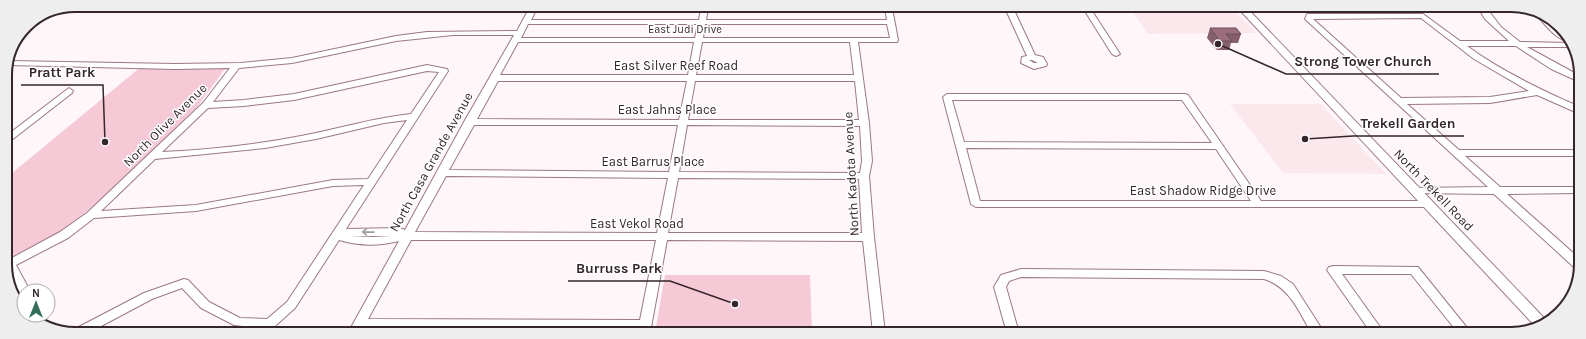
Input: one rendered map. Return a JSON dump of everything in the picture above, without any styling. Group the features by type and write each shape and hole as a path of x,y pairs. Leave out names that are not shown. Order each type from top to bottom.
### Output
{"main road":[{"name":"North Trekell Road","path":"1247,12 1538,320"}],"street":[{"name":"North Casa Grande Avenue","path":"357,327 531,12"},
{"path":"644,327 704,12"},
{"path":"854,41 894,40 889,12"},
{"path":"1011,12 1032,57"},
{"path":"1090,12 1116,54"},
{"path":"1484,12 1500,29 1519,44 1540,59 1574,77"},
{"path":"1574,108 1538,92 1476,57 1460,43 1423,16 1310,16 1309,19 1398,101 1574,258"},
{"path":"525,22 891,22"},
{"path":"13,63 180,66 275,62 314,57 382,41 438,33 517,36"},
{"name":"East Judi Drive","path":"517,36 699,40 854,41"},
{"name":"North Kadota Avenue","path":"854,41 864,123 867,160 864,176 868,237 878,327"},
{"path":"1460,43 1567,45"},
{"name":"North Olive Avenue","path":"12,261 64,235 91,215 206,105 237,64"},
{"path":"89,327 148,296 184,283 205,305 238,322 270,324 291,305 338,235 412,117 444,72 439,69 427,68 294,97 244,103 206,105"},
{"name":"East Silver Reef Road","path":"494,78 858,78"},
{"path":"12,135 69,91"},
{"path":"1398,101 1490,100 1538,92"},
{"path":"1218,146 960,145 947,97 1185,97 1258,204"},
{"path":"153,156 207,153 289,141 390,118 412,117"},
{"name":"East Jahns Place","path":"469,122 864,123"},
{"name":"East Shadow Ridge Drive","path":"960,145 976,204 1429,204"},
{"path":"1457,153 1574,153"},
{"name":"East Barrus Place","path":"441,173 864,176"},
{"path":"91,215 196,208 333,184 372,182"},
{"path":"1415,191 1574,190"},
{"name":"East Vekol Road","path":"338,235 350,232 400,232 406,236 868,237"},
{"path":"1374,327 1333,270 1414,270 1460,327"},
{"path":"13,271 19,283"},
{"path":"1011,327 1000,287 1005,278 1021,273 1264,275 1277,279 1289,287 1315,327"}],"shaded area":[{"path":"1133,12 1236,12 1256,33 1148,34"},
{"path":"142,66 227,66 197,107 108,194 61,232 14,257 12,256 12,173"},
{"path":"1230,104 1321,104 1386,174 1283,173"},
{"path":"665,275 810,275 812,327 656,327"}],"building":[{"path":"1210,28 1236,28 1241,34 1226,34 1232,41 1220,41"}],"place":[{"name":"Strong Tower Church","path":"1218,44"},
{"name":"Trekell Garden","path":"1305,139"},
{"name":"Pratt Park","path":"105,142"},
{"name":"Burruss Park","path":"735,304"}]}
